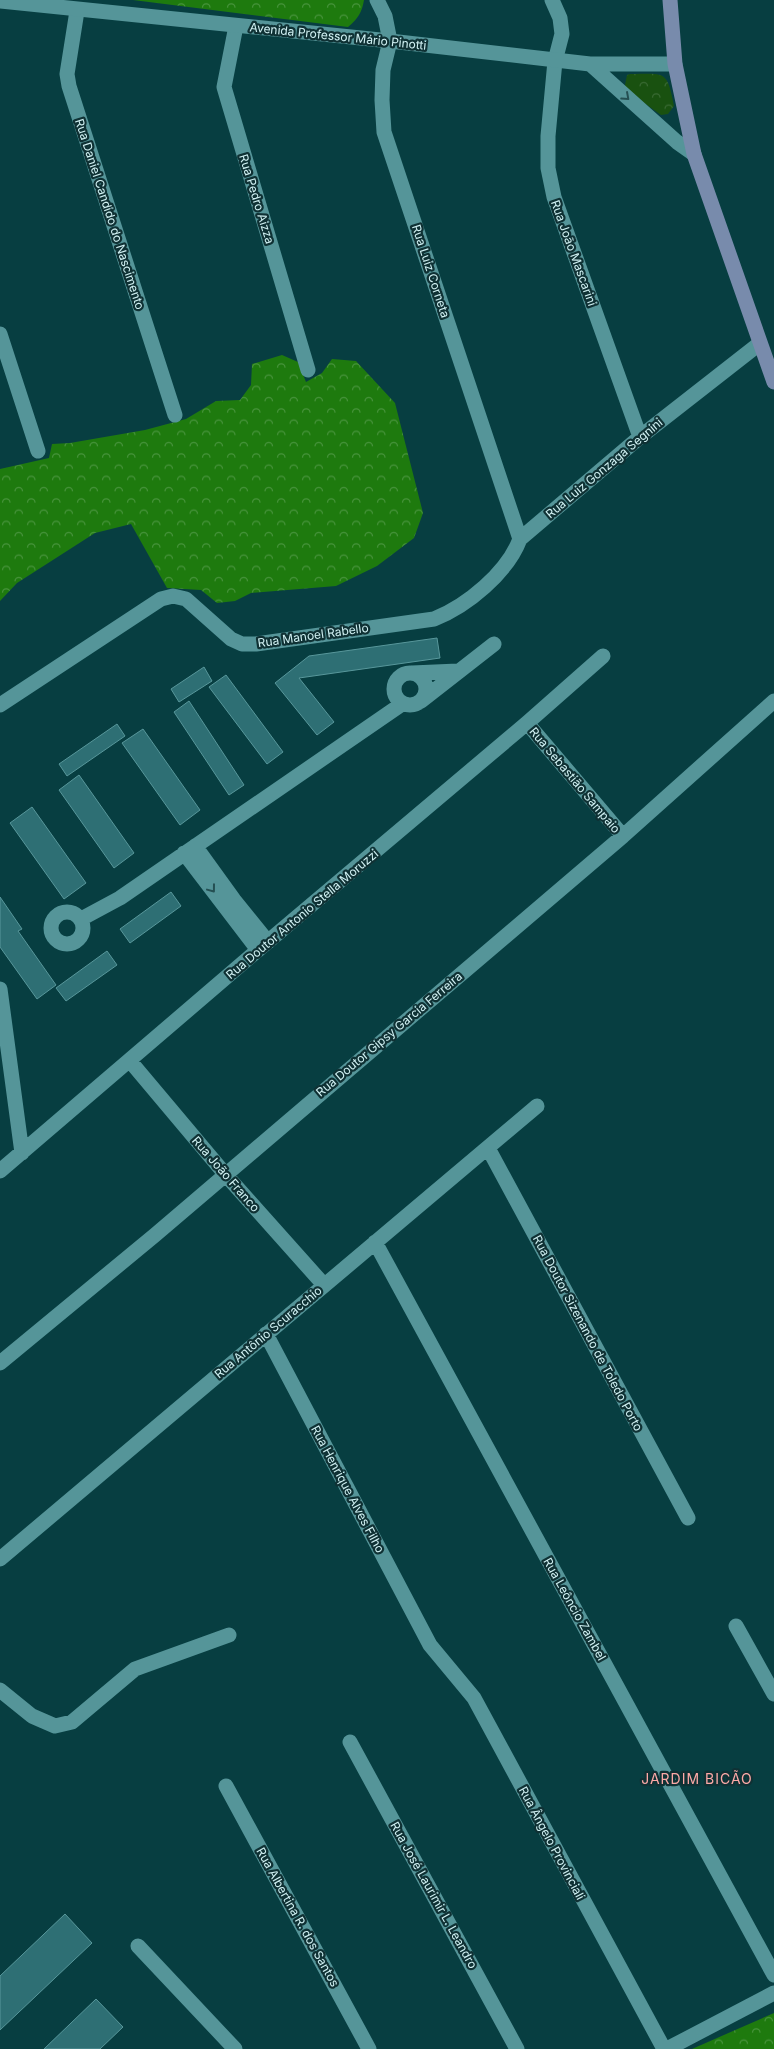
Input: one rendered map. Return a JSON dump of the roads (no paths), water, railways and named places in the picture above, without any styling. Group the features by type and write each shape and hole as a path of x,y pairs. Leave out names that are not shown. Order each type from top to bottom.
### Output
{"main road":[{"path":"670,0 676,64 694,154 759,344 774,382"}],"street":[{"name":"Rua Luiz Corneta","path":"376,0 385,16 390,41 383,70 384,132 520,540"},
{"name":"Rua João Mascarini","path":"552,0 560,18 562,34 555,61 547,151 548,168 554,197 640,437"},
{"name":"Avenida Professor Mário Pinotti","path":"0,1 77,11 390,41 555,61 590,64 676,64"},
{"name":"Rua Daniel Candido do Nascimento","path":"77,11 67,74 68,86 175,415"},
{"name":"Rua Pedro Aizza","path":"236,26 224,87 308,370"},
{"path":"590,64 677,142 694,154"},
{"path":"0,334 38,451"},
{"name":"Rua Luiz Gonzaga Segnini","path":"462,606 515,553 520,540 640,437 759,344"},
{"name":"Rua Manoel Rabello","path":"0,705 162,599 174,596 186,599 231,640 242,644 256,644 434,619 462,606"},
{"path":"81,919 120,898 402,704 408,705 420,702 494,644"},
{"name":"Rua Doutor Antonio Stella Moruzzi","path":"0,1171 527,724 603,656"},
{"path":"402,704 394,693 394,686 400,676 412,673 458,671"},
{"path":"412,673 418,675 426,684 424,697 420,702"},
{"name":"Rua Doutor Gipsy Garcia Ferreira","path":"0,1363 155,1235 622,836 774,701"},
{"name":"Rua Sebastião Sampaio","path":"527,724 622,836"},
{"path":"190,850 234,900 263,946"},
{"path":"0,989 22,1153"},
{"name":"Rua João Franco","path":"130,1061 225,1174 324,1285"},
{"name":"Rua Antônio Scuracchio","path":"0,1559 537,1106"},
{"name":"Rua Doutor Sizenando de Toledo Porto","path":"488,1148 688,1518"},
{"name":"Rua Leôncio Zambel","path":"375,1242 774,1975"},
{"name":"Rua Henrique Alves Filho","path":"266,1334 430,1645"},
{"path":"736,1626 774,1694"},
{"path":"0,1690 32,1716 55,1726 72,1722 134,1669 229,1635"},
{"name":"Rua Ângelo Provinciali","path":"430,1645 474,1698 665,2049"},
{"name":"Rua José Laurimir L. Leandro","path":"350,1742 517,2049"},
{"name":"Rua Albertina R. dos Santos","path":"226,1786 369,2049"},
{"path":"138,1946 235,2049"},
{"path":"665,2049 774,1993"}],"district":[{"name":"JARDIM BICÃO","path":"697,1778"}]}
